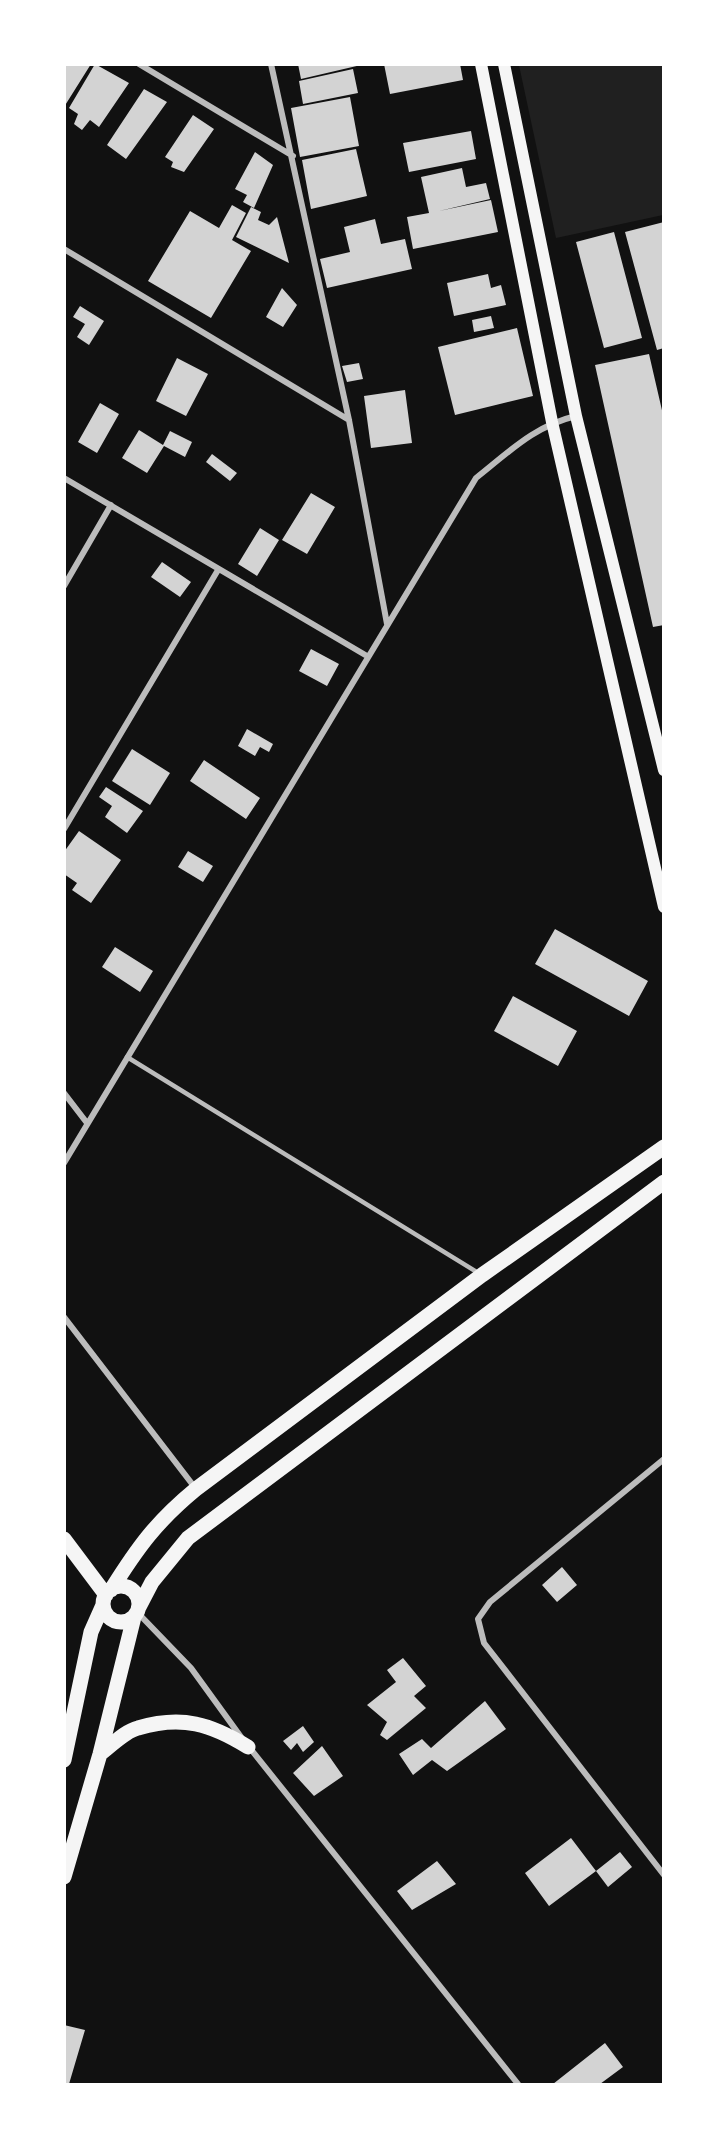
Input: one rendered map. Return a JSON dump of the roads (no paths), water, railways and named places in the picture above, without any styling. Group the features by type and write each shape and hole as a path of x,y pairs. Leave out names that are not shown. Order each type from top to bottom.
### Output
{"main road":[{"path":"482,64 552,422 663,907"},
{"path":"504,64 576,416 663,763"},
{"path":"64,1760 91,1632 107,1596 143,1539 167,1513 482,1275 663,1147"},
{"path":"64,1877 100,1754 136,1612 152,1582 188,1538 663,1182"},
{"path":"64,1539 107,1596 112,1619 123,1622 136,1612"},
{"path":"107,1596 122,1586 133,1591 136,1612"},
{"path":"100,1754 136,1728 186,1722 219,1729 248,1747"}],"street":[{"path":"139,64 293,156"},
{"path":"272,64 349,420 387,624"},
{"path":"64,249 349,420"},
{"path":"64,1163 476,478 537,430 552,422 576,416"},
{"path":"64,478 367,656"},
{"path":"64,586 111,505"},
{"path":"64,829 218,570"},
{"path":"64,1093 87,1124"},
{"path":"64,1317 196,1489"},
{"path":"663,1459 490,1602 478,1619 484,1643 663,1875"},
{"path":"136,1612 191,1668 248,1747 518,2085"}],"lane":[{"path":"127,1057 482,1275"}]}
